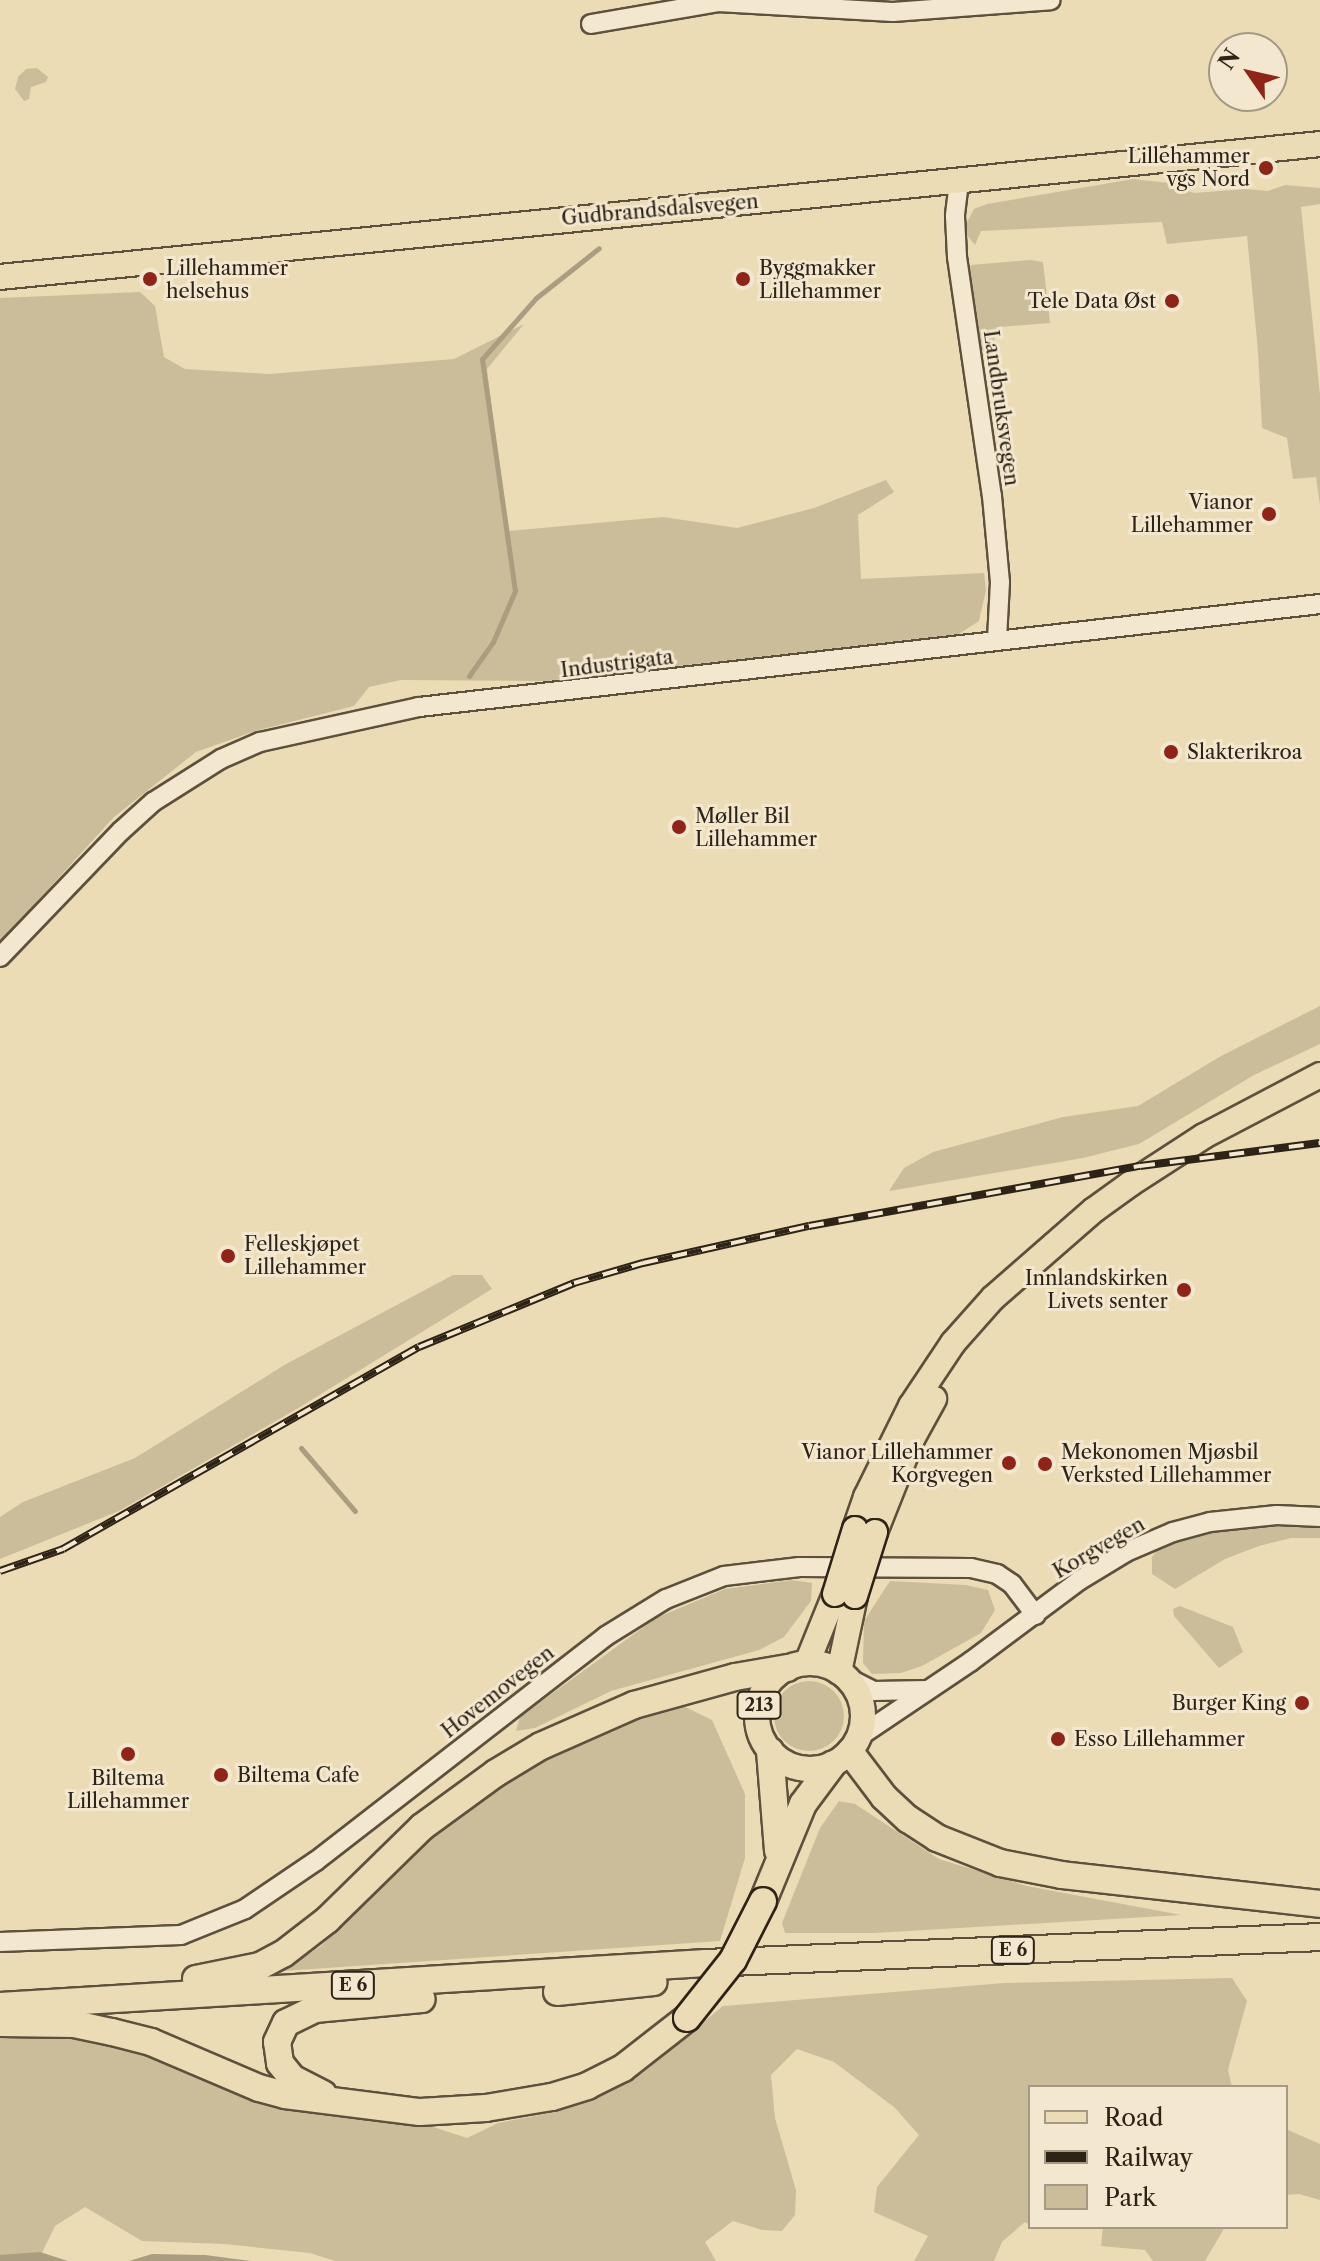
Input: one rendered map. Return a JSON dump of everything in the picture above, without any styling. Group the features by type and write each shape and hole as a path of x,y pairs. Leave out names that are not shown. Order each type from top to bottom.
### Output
{"highway":[{"path":"0,1993 202,1979 260,1966 306,1939 422,1827 496,1773 541,1746 634,1705 735,1677 797,1666"},
{"path":"770,1751 778,1858"},
{"path":"0,2023 74,2024 112,2032 185,2055 259,2088 337,2101 420,2112 486,2108 552,2097 623,2068 687,2018 733,1960 763,1901 778,1858 814,1785 847,1751 884,1797 908,1819 937,1838 989,1860 1062,1875 1320,1904"},
{"name":"E 6","path":"0,2006 706,1963 1320,1937"},
{"path":"337,2101 292,2078 280,2063 276,2052 280,2032 303,2012 412,1999 615,1988 663,1981 706,1963"}],"main road":[{"name":"Gudbrandsdalsvegen","path":"0,277 1320,144"},
{"name":"213","path":"842,1674 845,1595 885,1455 918,1395 953,1343 993,1298 1094,1210 1204,1136 1320,1075"},
{"name":"213","path":"865,1530 925,1414 966,1353 1035,1280 1139,1197 1212,1150 1320,1093"},
{"name":"213","path":"770,1751 757,1722 759,1700 770,1681 797,1666 845,1595"},
{"path":"770,1751 785,1763 804,1769 847,1751 862,1704 842,1674 797,1666"}],"street":[{"path":"591,24 718,1 893,12 1051,0"},
{"name":"Landbruksvegen","path":"959,182 955,216 957,257 992,496 1000,582 997,640"},
{"name":"Industrigata","path":"0,957 110,842 153,802 221,759 260,742 419,707 1320,604"},
{"name":"Korgvegen","path":"847,1751 1080,1580 1126,1552 1173,1532 1246,1516 1320,1517"},
{"name":"Hovemovegen","path":"0,1942 181,1935 245,1909 316,1861 606,1636 666,1599 724,1576 799,1567 971,1568 997,1574 1012,1584 1035,1615"},
{"path":"842,1674 874,1691 927,1690"}],"green space":[{"path":"37,68 48,77 46,82 31,87 29,99 24,101 15,89 18,77 26,69"},
{"path":"1133,179 1169,183 1194,193 1246,189 1268,191 1285,185 1320,188 1320,204 1301,207 1320,395 1320,505 1316,477 1293,479 1287,438 1262,428 1247,236 1167,244 1162,222 981,231 975,245 963,230 974,209 987,204"},
{"path":"1030,260 1043,262 1050,323 1001,327 987,353 977,347 967,273 971,265"},
{"path":"140,292 155,306 164,357 185,369 269,374 454,359 524,324 487,369 507,531 663,517 737,528 814,508 886,480 894,492 858,515 861,579 984,573 986,590 979,621 959,634 547,681 401,680 369,687 354,706 255,731 196,752 114,817 0,942 0,298"},
{"path":"1320,1006 1320,1044 1254,1075 1139,1144 1083,1158 889,1191 904,1168 933,1152 1063,1117 1138,1106 1221,1056"},
{"path":"453,1275 482,1275 492,1289 295,1410 119,1511 0,1559 0,1517 23,1502 135,1458 286,1364"},
{"path":"1274,1522 1320,1525 1320,1538 1291,1538 1259,1546 1225,1559 1175,1589 1152,1574 1152,1557 1158,1549 1219,1529"},
{"path":"792,1580 812,1583 811,1601 784,1637 759,1650 611,1691 535,1728 516,1731 520,1717 656,1618 725,1589"},
{"path":"890,1581 966,1585 988,1590 995,1610 981,1633 922,1666 901,1673 872,1674 863,1663 864,1621"},
{"path":"1180,1606 1233,1627 1243,1652 1219,1668 1174,1616 1173,1609"},
{"path":"809,1681 828,1687 838,1697 844,1716 838,1735 828,1745 809,1751 790,1745 780,1735 774,1716 780,1697 790,1687"},
{"path":"679,1704 712,1720 745,1794 745,1858 720,1941 283,1971 321,1946 434,1830 497,1786 564,1748"},
{"path":"839,1801 855,1804 939,1859 1027,1886 1181,1915 875,1933 785,1933 782,1923 820,1828"},
{"path":"1232,1978 1247,2001 1228,2070 1232,2085 1028,2085 1028,2224 1025,2222 1002,2242 994,2261 914,2261 928,2236 874,2212 877,2187 919,2135 894,2107 834,2062 797,2049 771,2075 775,2118 796,2190 795,2215 782,2231 762,2230 733,2221 705,2242 716,2261 335,2261 310,2253 224,2244 142,2241 85,2207 55,2226 38,2261 0,2261 0,2034 93,2034 315,2111 424,2124 467,2138 498,2123 556,2112 600,2095 643,2073 723,2006 1004,1983"},
{"path":"1288,2130 1320,2144 1320,2200 1299,2194 1288,2195"},
{"path":"1103,2229 1224,2229 1205,2261 1153,2261 1145,2250 1101,2246"}],"shaded area":[{"path":"40,2252 68,2261 0,2261 0,2255"},
{"path":"152,2254 205,2255 251,2261 129,2261"}],"waterway":[{"path":"469,676 493,642 515,591 482,359 536,298 599,248"},
{"path":"301,1448 355,1511"}],"railway":[{"path":"0,1571 63,1549 419,1347 574,1283 643,1263 809,1226 1140,1166 1320,1143"}],"place":[{"name":"Lillehammer vgs Nord","path":"1266,168"},
{"name":"Lillehammer helsehus","path":"150,279"},
{"name":"Byggmakker Lillehammer","path":"743,279"},
{"name":"Tele Data Øst","path":"1172,301"},
{"name":"Vianor Lillehammer","path":"1269,514"},
{"name":"Slakterikroa","path":"1171,752"},
{"name":"Møller Bil Lillehammer","path":"679,827"},
{"name":"Felleskjøpet Lillehammer","path":"228,1256"},
{"name":"Innlandskirken Livets senter","path":"1184,1290"},
{"name":"Vianor Lillehammer Korgvegen","path":"1009,1463"},
{"name":"Mekonomen Mjøsbil Verksted Lillehammer","path":"1045,1464"},
{"name":"Burger King","path":"1302,1703"},
{"name":"Esso Lillehammer","path":"1058,1739"},
{"name":"Biltema Lillehammer","path":"128,1754"},
{"name":"Biltema Cafe","path":"221,1775"}]}
